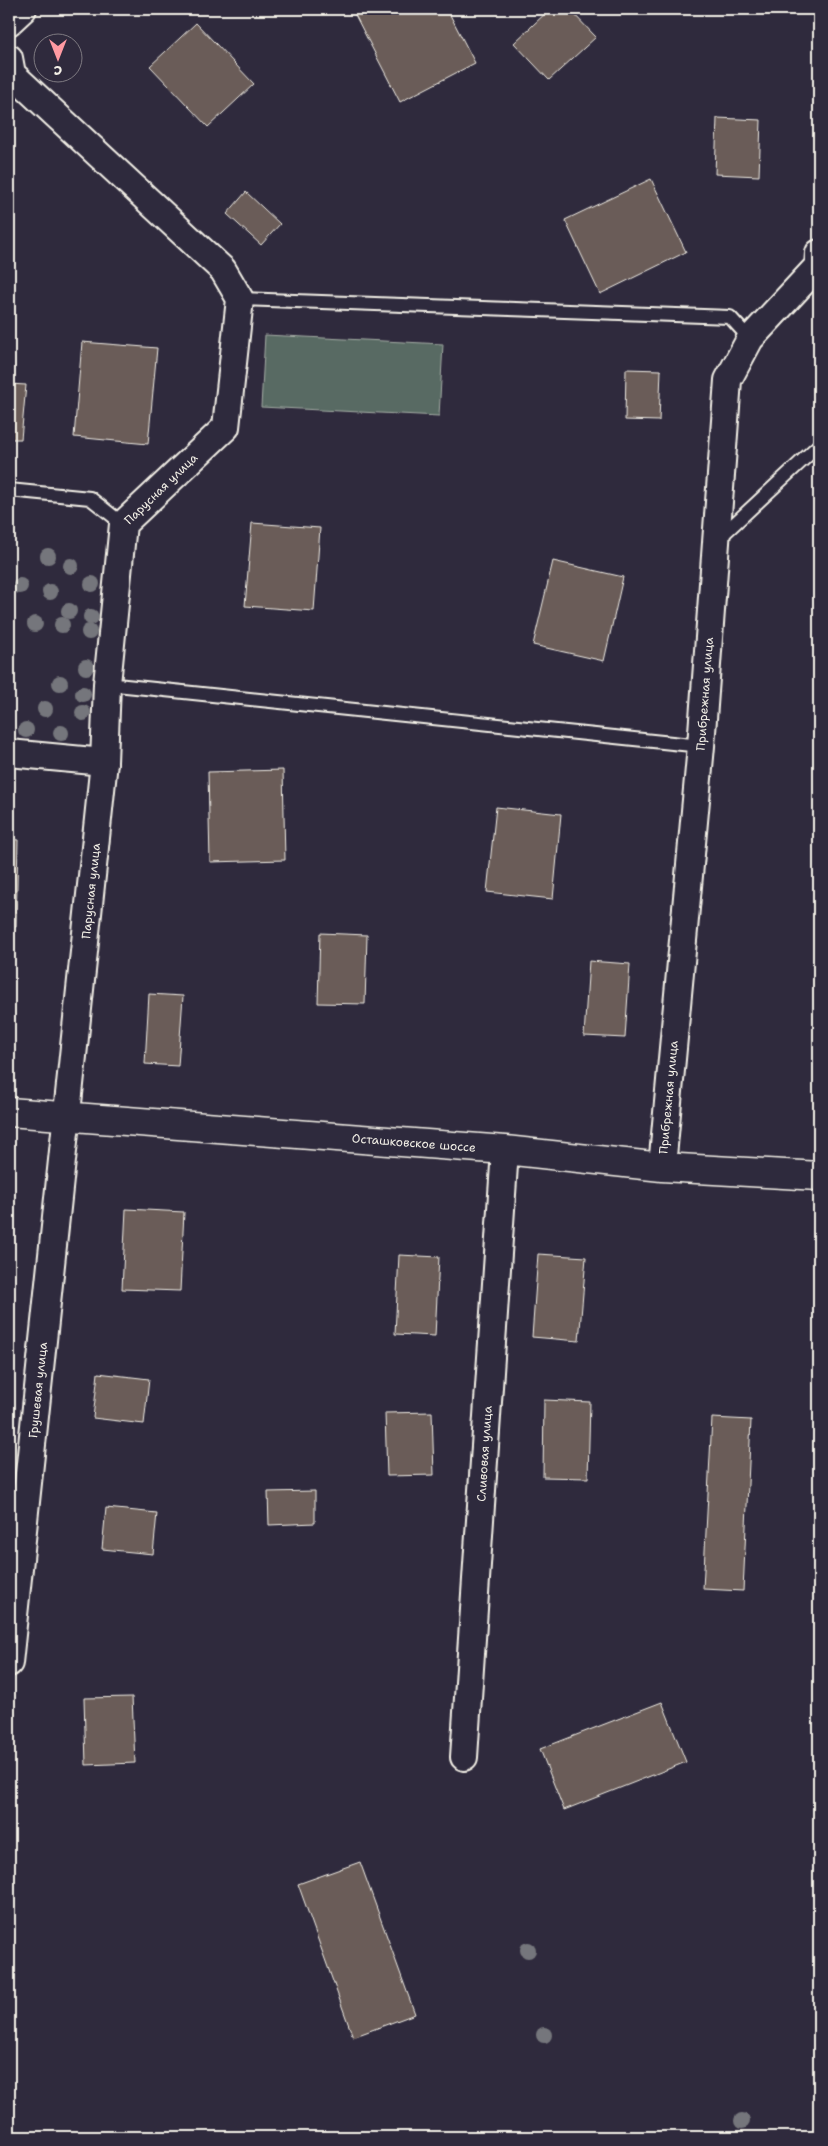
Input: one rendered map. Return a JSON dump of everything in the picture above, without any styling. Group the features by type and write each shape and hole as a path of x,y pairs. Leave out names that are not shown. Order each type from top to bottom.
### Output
{"street":[{"path":"9,22 23,9"},
{"path":"9,58 12,74 223,270 240,299"},
{"name":"Прибрежная улица","path":"662,1167 701,746 728,380 750,339 818,266 819,253"},
{"name":"Парусная улица","path":"68,1116 104,762 107,684 123,524 226,426 240,299"},
{"path":"9,753 104,762"},
{"name":"Осташковское шоссе","path":"9,1112 505,1150 662,1167 819,1176"},
{"name":"Грушевая улица","path":"9,1663 68,1116"},
{"name":"Сливовая улица","path":"464,1757 505,1150"}],"lane":[{"path":"240,299 730,317 750,339"},
{"path":"716,541 819,445"},
{"path":"9,490 90,498 123,524"},
{"path":"107,684 701,746"}],"green space":[{"path":"265,335 443,344 439,416 261,407"}],"building":[{"path":"352,9 447,9 475,63 400,102"},
{"path":"550,9 569,9 596,37 549,80 514,43"},
{"path":"196,23 254,84 208,127 150,66"},
{"path":"717,118 761,120 759,176 715,174"},
{"path":"651,179 686,252 600,294 565,220"},
{"path":"246,192 280,224 261,245 227,214"},
{"path":"82,342 157,348 148,444 74,437"},
{"path":"626,369 661,370 659,421 625,420"},
{"path":"9,384 26,385 21,439 9,439"},
{"path":"252,523 320,528 314,611 245,606"},
{"path":"553,561 623,577 604,661 533,645"},
{"path":"283,770 285,860 210,862 208,772"},
{"path":"496,807 561,814 553,899 487,892"},
{"path":"9,839 18,840 16,927 9,927"},
{"path":"320,933 367,935 365,1004 318,1003"},
{"path":"589,961 630,964 625,1038 584,1036"},
{"path":"149,994 183,996 178,1066 145,1064"},
{"path":"126,1209 184,1212 180,1291 122,1289"},
{"path":"538,1254 586,1257 579,1341 532,1337"},
{"path":"399,1255 439,1257 435,1336 395,1334"},
{"path":"98,1373 149,1379 144,1424 93,1418"},
{"path":"544,1400 590,1402 588,1478 543,1477"},
{"path":"432,1412 434,1475 387,1476 385,1413"},
{"path":"712,1418 751,1420 743,1591 703,1589"},
{"path":"315,1491 315,1523 269,1525 268,1492"},
{"path":"106,1508 157,1513 153,1554 102,1549"},
{"path":"132,1697 135,1763 86,1765 84,1698"},
{"path":"662,1702 686,1762 564,1810 540,1749"},
{"path":"360,1862 415,2014 353,2037 298,1884"}]}
